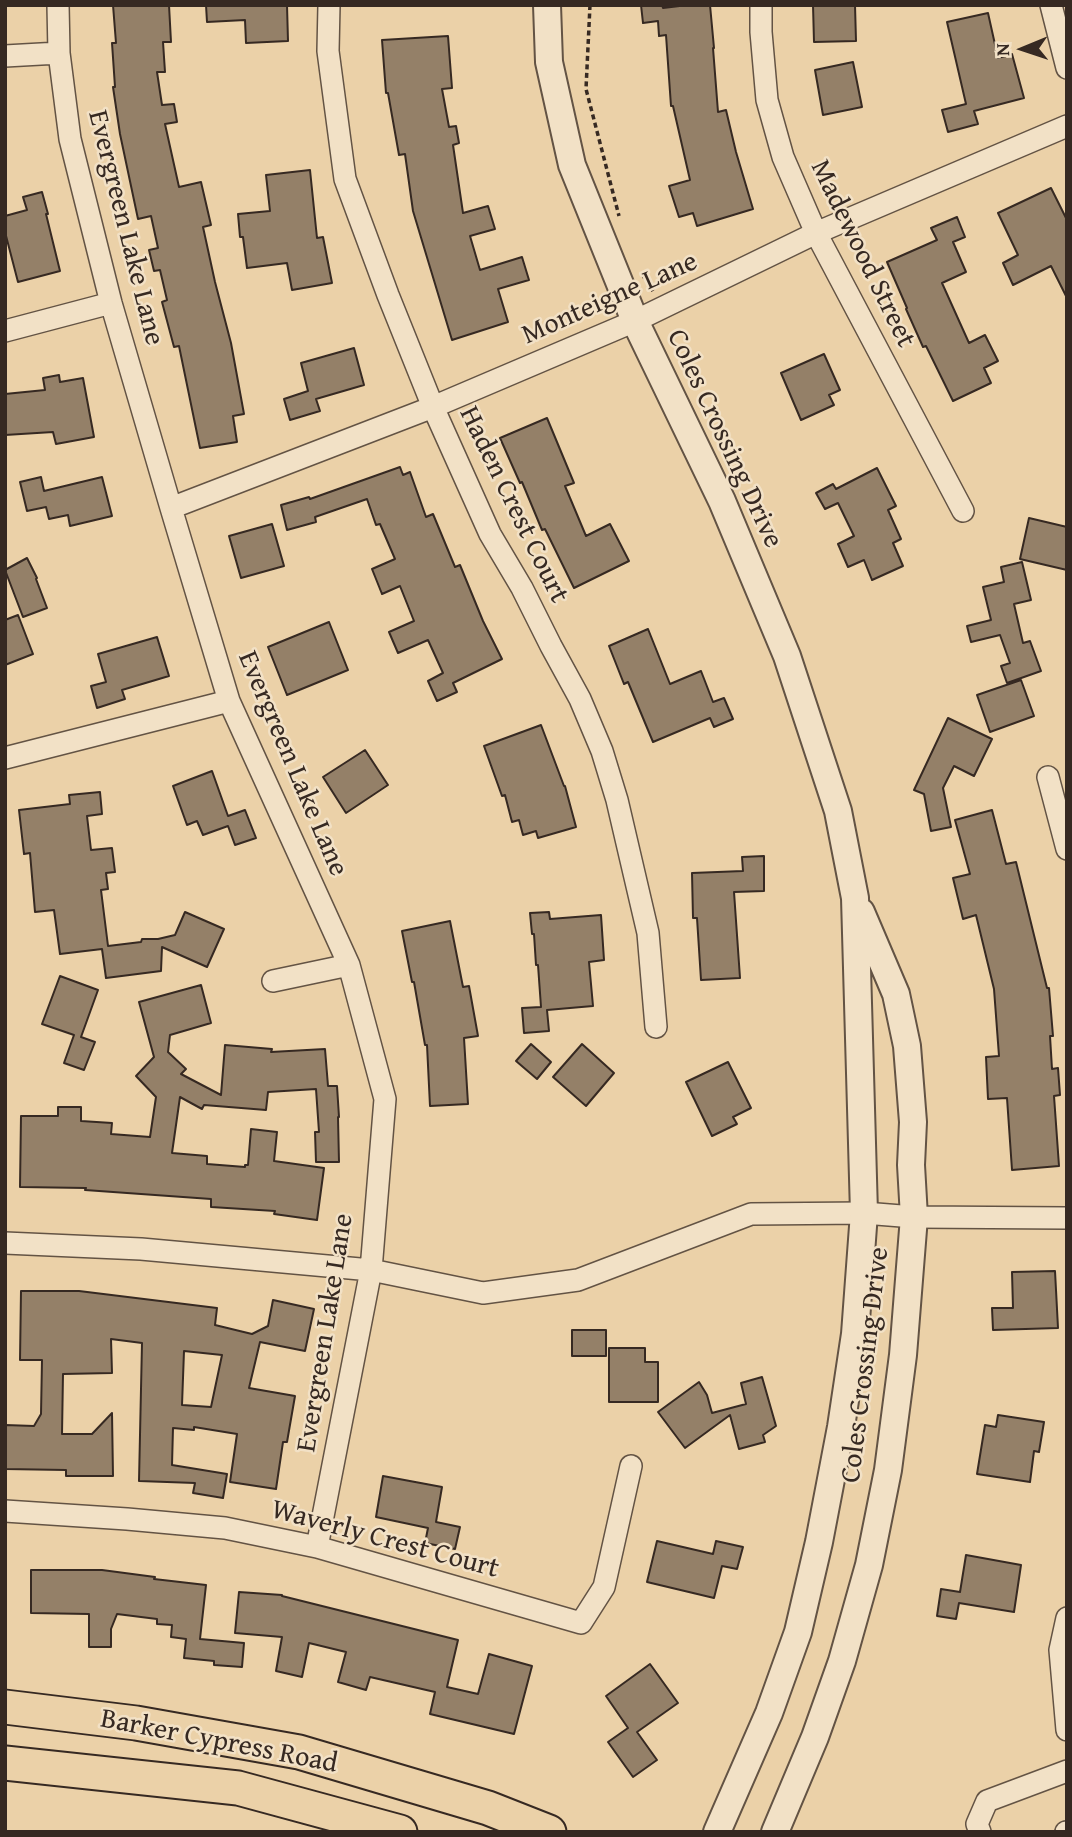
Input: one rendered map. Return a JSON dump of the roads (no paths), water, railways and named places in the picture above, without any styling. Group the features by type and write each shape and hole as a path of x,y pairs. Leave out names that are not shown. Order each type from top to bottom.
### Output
{"main road":[{"name":"Barker Cypress Road","path":"5,1707 136,1723 311,1755 488,1808 549,1832"},
{"path":"239,1788 247,1743"},
{"name":"Barker Cypress Road","path":"5,1763 239,1788 400,1832"}],"street":[{"name":"Evergreen Lake Lane","path":"58,5 59,53 70,139 111,303 171,508 229,701 349,965 385,1099 370,1270 317,1547"},
{"name":"Haden Crest Court","path":"329,5 328,51 345,179 433,407 490,534 522,588 580,699 602,751 617,800 648,933 656,1027"},
{"name":"Coles Crossing Drive","path":"547,5 549,62 572,165 635,321 722,501 787,656 838,811 855,898 864,1213 855,1334 841,1427 798,1632 769,1713 717,1832"},
{"name":"Madewood Street","path":"761,5 767,100 783,157 816,233 963,511"},
{"path":"1051,5 1067,68"},
{"path":"5,56 59,53"},
{"name":"Monteigne Lane","path":"171,508 433,407 635,321 816,233 1067,126"},
{"path":"5,331 111,303"},
{"path":"5,758 229,701"},
{"path":"1048,776 1067,849"},
{"name":"Coles Crossing Drive","path":"775,1832 842,1661 869,1565 888,1470 902,1368 914,1217 911,1165 913,1122 908,1046 896,994 855,898"},
{"path":"274,981 349,965"},
{"path":"5,1243 141,1249 370,1270 484,1293 578,1280 751,1214 864,1213 914,1217 1067,1218"},
{"name":"Waverly Crest Court","path":"5,1511 225,1528 317,1547 581,1623 604,1587 631,1465"},
{"path":"1067,1618 1060,1650 1067,1730"},
{"path":"980,1832 977,1824 987,1801 1067,1771"}]}
